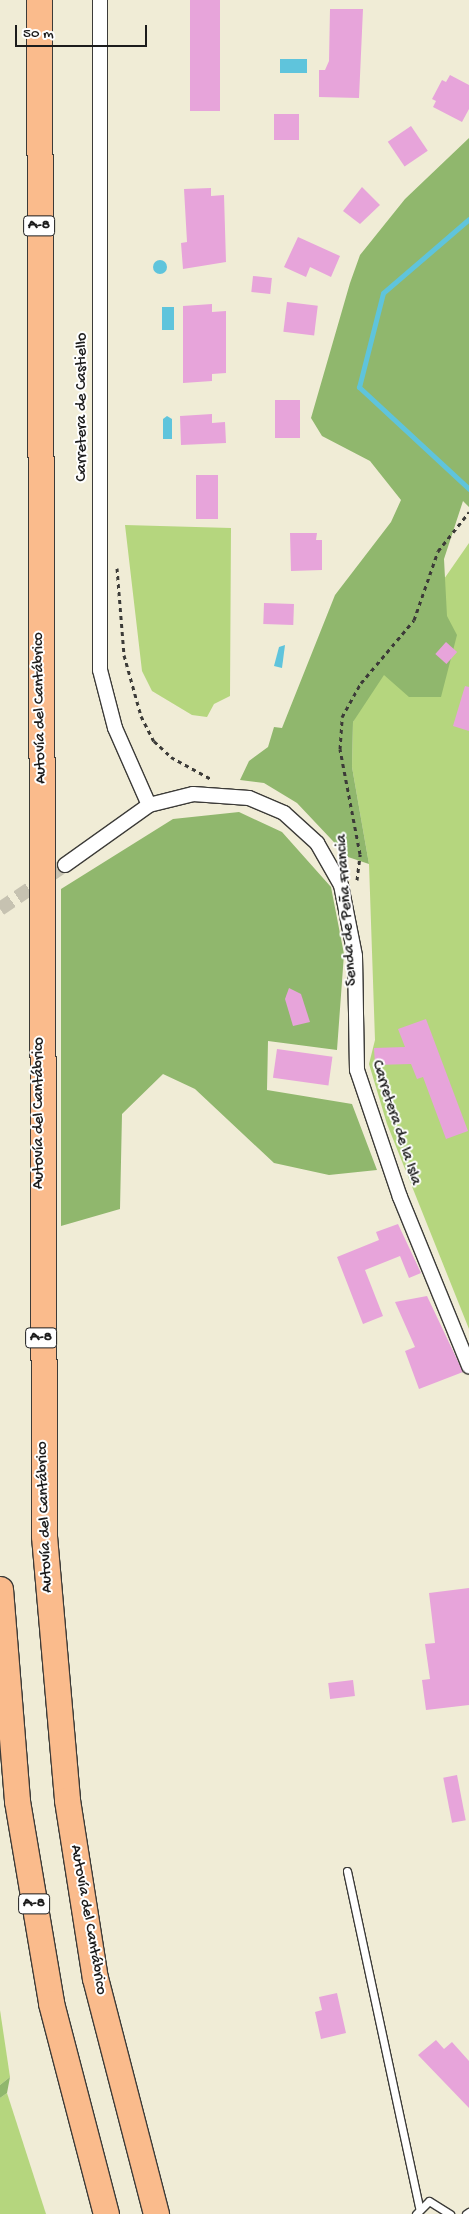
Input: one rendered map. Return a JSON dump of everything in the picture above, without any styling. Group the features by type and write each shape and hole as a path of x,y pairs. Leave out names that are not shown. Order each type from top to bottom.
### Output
{"highway":[{"name":"Autovía del Cantábrico","path":"40,0 39,1266 44,1536 67,1800 95,1978 156,2214"},
{"name":"A-8","path":"0,1589 17,1801 51,2003 106,2214"}],"street":[{"name":"Carretera de Castiello","path":"100,0 100,670 115,728 149,805"},
{"name":"Carretera de la Isla","path":"65,865 149,805 193,794 249,798 284,813 317,843 341,885 355,956 357,1070 400,1197 469,1366"}],"lane":[{"path":"347,1871 417,2211 429,2201 439,2203 450,2214"}],"path":[{"name":"Senda de Peña Francia","path":"358,888 356,879 360,854 340,749 342,718 361,683 414,620 438,551 469,512"},
{"path":"116,557 124,655 141,716 154,741 171,757 188,770 221,781"},
{"path":"350,871 356,879"}],"green space":[{"path":"469,138 469,507 463,501 444,559 447,616 457,635 441,697 409,697 384,675 353,722 352,767 369,864 348,857 297,803 264,783 240,780 249,761 268,747 274,727 282,728 335,595 391,522 401,500 370,461 322,436 311,418 350,283 360,255 405,199"},
{"path":"125,525 231,528 230,696 214,704 207,717 192,715 152,691 142,671"},
{"path":"469,543 469,1329 387,1124 369,1064 375,1040 369,864 352,767 353,722 367,690"},
{"path":"239,812 282,832 331,887 344,954 337,1050 268,1041 267,1090 352,1104 377,1170 329,1175 274,1163 195,1089 163,1074 122,1114 120,1209 61,1226 61,889 173,819"},
{"path":"0,2010 10,2077 0,2085"},
{"path":"10,2077 7,2093 0,2098 0,2085"},
{"path":"7,2093 46,2214 0,2214 0,2098"}],"water":[{"path":"280,59 307,59 307,73 280,73"},
{"path":"157,260 163,260 167,267 163,274 157,274 153,270 153,264"},
{"path":"162,307 174,307 174,330 162,330"},
{"path":"167,416 172,419 172,439 163,439 163,419"},
{"path":"285,645 282,668 274,666 279,647"}],"building":[{"path":"190,0 220,0 220,111 190,111"},
{"path":"330,9 363,9 359,98 319,97 319,70 325,70 329,61"},
{"path":"450,75 469,85 469,109 462,122 433,107 436,101 432,99 442,80 446,82"},
{"path":"274,114 299,114 299,140 274,140"},
{"path":"411,126 428,151 405,167 388,142"},
{"path":"362,187 380,205 360,224 343,211"},
{"path":"211,188 211,196 224,195 226,262 183,269 181,243 187,242 184,189"},
{"path":"298,237 340,256 331,277 310,267 306,277 284,267"},
{"path":"253,276 272,278 270,294 251,292"},
{"path":"287,302 318,306 314,336 283,332"},
{"path":"212,304 212,312 226,311 226,373 212,374 212,381 183,383 183,306"},
{"path":"275,400 300,400 300,438 275,438"},
{"path":"212,414 212,423 225,422 226,443 181,445 180,416"},
{"path":"196,475 218,475 218,519 196,519"},
{"path":"290,533 317,533 316,540 322,540 322,570 291,571"},
{"path":"264,603 294,604 293,625 263,624"},
{"path":"446,642 457,652 446,664 435,654"},
{"path":"465,686 469,687 469,731 453,726"},
{"path":"289,988 301,994 310,1022 293,1026 285,999"},
{"path":"426,1019 468,1131 446,1139 423,1077 417,1079 411,1064 375,1065 374,1048 405,1047 398,1029"},
{"path":"277,1049 332,1057 328,1086 273,1078"},
{"path":"398,1224 421,1273 409,1278 400,1256 365,1270 383,1316 363,1324 337,1257 379,1240 376,1232"},
{"path":"427,1296 463,1372 419,1389 405,1351 415,1347 395,1302"},
{"path":"469,1588 469,1705 426,1710 422,1680 430,1679 425,1644 435,1643 429,1593"},
{"path":"353,1680 355,1696 330,1699 328,1683"},
{"path":"457,1775 466,1820 452,1823 443,1778"},
{"path":"337,1993 346,2033 321,2039 315,2012 322,2010 319,1997"},
{"path":"436,2040 444,2049 452,2042 469,2061 469,2108 418,2055"}],"waterway":[{"path":"469,219 383,293 359,387 469,489"}],"tunnel":[{"path":"0,909 65,865"}]}
